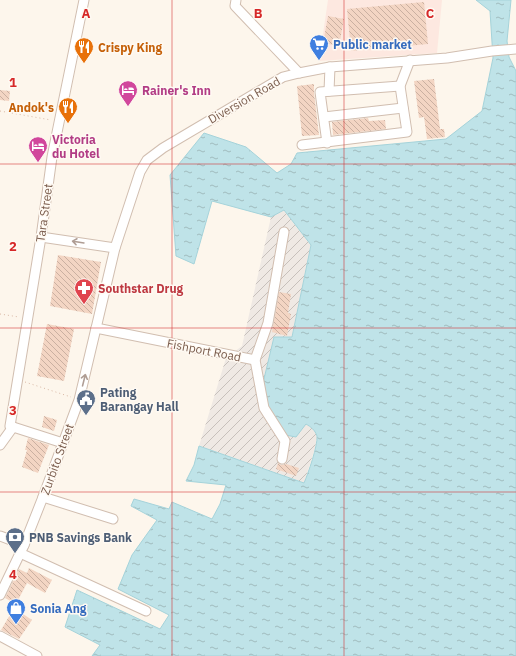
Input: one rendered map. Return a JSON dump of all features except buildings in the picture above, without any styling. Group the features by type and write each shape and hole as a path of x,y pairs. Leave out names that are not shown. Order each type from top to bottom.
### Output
{"street":[{"name":"Tara Street","path":"11,427 52,157 84,0"},
{"path":"236,0 235,6 299,73"},
{"name":"Diversion Road","path":"115,248 140,172 147,160 163,148 283,78 299,73 330,67 447,58 492,51 513,50"},
{"path":"302,145 407,132 400,86 410,60"},
{"path":"329,91 330,67"},
{"path":"327,143 320,92 400,86"},
{"path":"324,117 403,108"},
{"path":"256,360 268,323 284,232"},
{"path":"41,237 115,248"},
{"name":"Zurbito Street","path":"0,595 24,545 44,497 79,400 115,248"},
{"name":"Fishport Road","path":"96,328 256,360 264,408 285,441 282,458"},
{"path":"0,445 11,427 63,443"},
{"path":"44,497 113,519"},
{"path":"0,536 24,545"},
{"path":"20,553 146,611"},
{"path":"0,636 37,656"}],"path":[{"path":"0,111 60,122"},
{"path":"0,314 27,319"},
{"path":"18,380 79,400"}],"shaded area":[{"path":"328,0 442,0 437,53 319,61"},
{"path":"284,210 311,245 292,337 306,424 314,429 317,437 304,483 199,446 226,358 242,346 271,217"}],"water":[{"path":"476,0 511,0 507,41 509,57 516,71 516,656 92,656 100,645 65,627 77,590 160,629 169,615 118,589 132,555 157,520 131,506 134,499 169,509 172,502 212,519 220,504 226,485 186,481 194,465 199,446 304,483 317,440 315,432 306,424 296,437 285,435 267,411 263,383 274,337 292,337 311,245 284,210 271,217 212,201 194,264 176,256 170,175 204,133 246,147 277,173 291,164 297,153 446,139 482,111 493,58 490,11"}],"place":[{"name":"Public market","path":"319,61"},
{"name":"Crispy King","path":"84,64"},
{"name":"Rainer's Inn","path":"128,107"},
{"name":"Andok's","path":"68,124"},
{"name":"Victoria du Hotel","path":"38,163"},
{"name":"Southstar Drug","path":"84,305"},
{"name":"Pating Barangay Hall","path":"86,416"},
{"name":"PNB Savings Bank","path":"15,554"},
{"name":"Sonia Ang","path":"16,625"}]}
